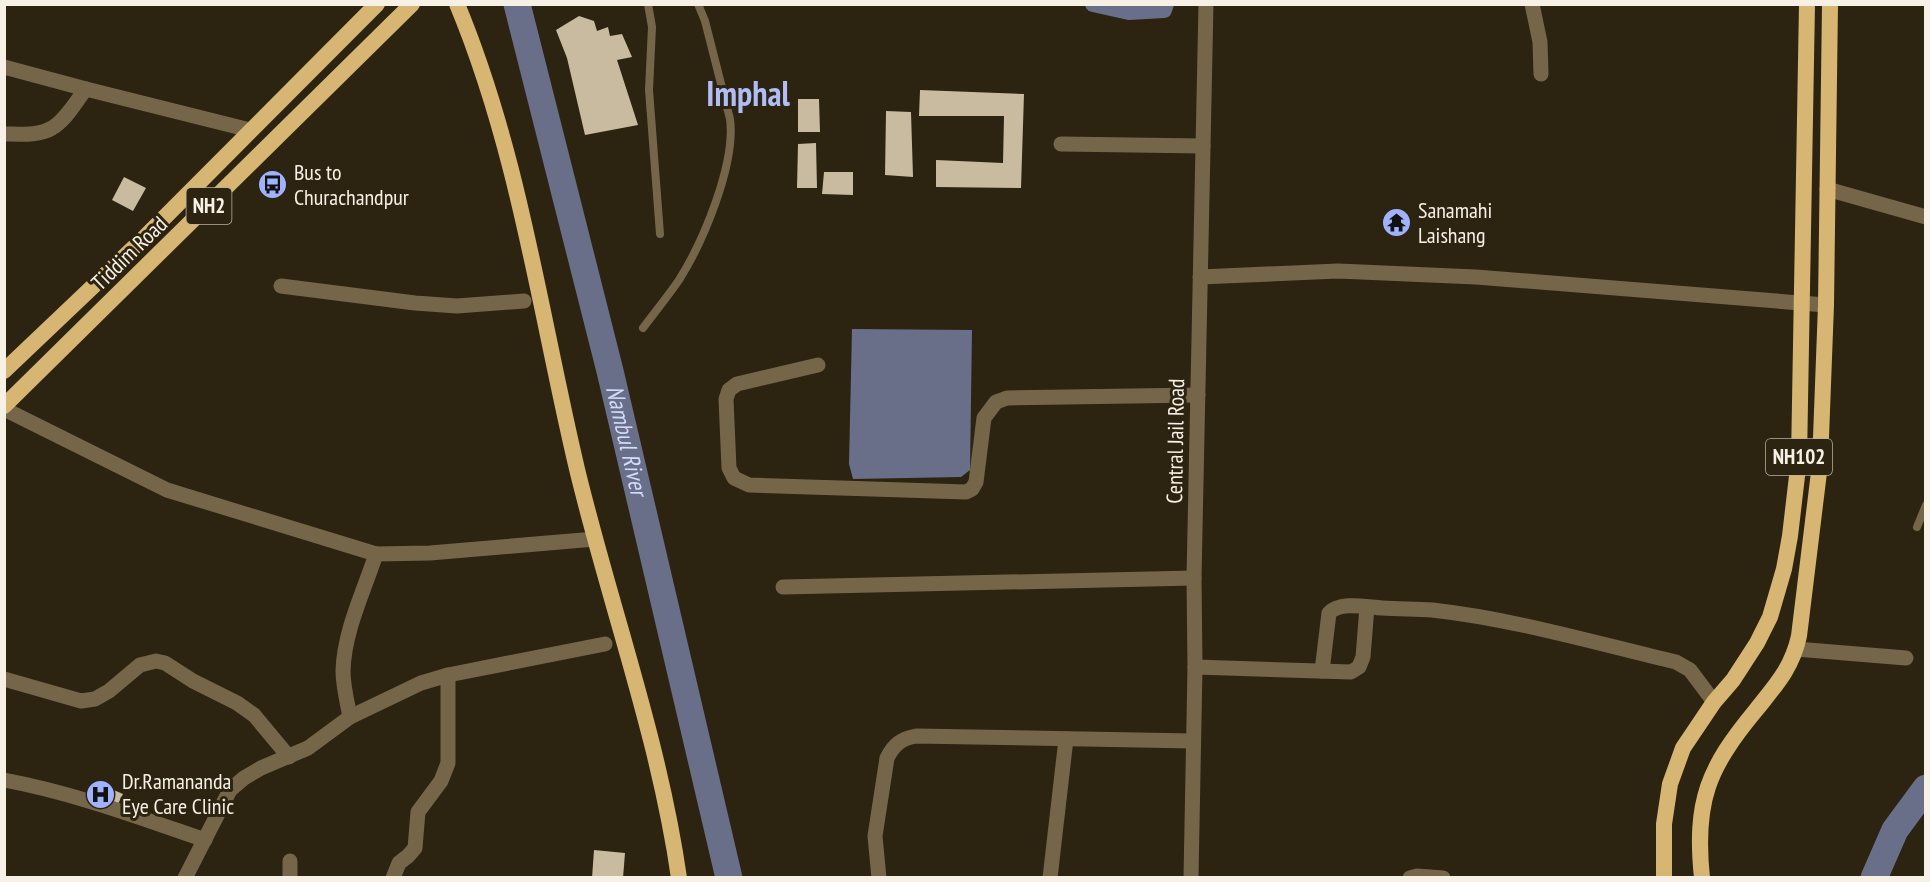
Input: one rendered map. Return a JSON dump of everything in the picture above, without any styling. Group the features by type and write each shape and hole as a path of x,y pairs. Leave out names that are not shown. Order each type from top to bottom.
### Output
{"highway":[{"name":"Tiddim Road","path":"4,372 146,236 377,4"},
{"name":"Tiddim Road","path":"4,408 412,4"},
{"path":"457,4 484,75 509,159 542,299 577,467 664,788 679,878"},
{"name":"NH102","path":"1664,878 1664,824 1670,784 1683,748 1757,643 1770,617 1784,569 1790,536 1799,459 1807,4"},
{"name":"NH102","path":"1702,878 1700,835 1705,791 1728,745 1782,677 1796,649 1819,475 1826,305 1830,4"}],"street":[{"name":"Central Jail Road","path":"1191,878 1195,667 1194,578 1206,4"},
{"path":"1532,4 1540,42 1541,74"},
{"path":"4,67 250,130"},
{"path":"4,135 36,133 51,129 66,115 86,88"},
{"path":"1061,144 1203,146"},
{"path":"1827,189 1926,217"},
{"path":"1200,277 1338,271 1476,277 1826,305"},
{"path":"281,286 446,305 524,301"},
{"path":"818,364 737,384 729,390 726,399 729,468 734,478 749,485 966,492 972,489 976,482 984,418 996,402 1007,398 1198,395"},
{"path":"4,408 167,490 376,554 430,553 596,539"},
{"path":"350,717 344,681 346,643 376,554"},
{"path":"783,588 1194,578"},
{"path":"1322,671 1329,613 1333,608 1340,606 1432,610 1542,630 1676,662 1690,670 1714,702"},
{"path":"1195,667 1351,672 1359,667 1363,657 1366,607"},
{"path":"185,878 230,790 252,773 289,758 326,736 350,717 422,683 448,675 605,644"},
{"path":"1796,649 1906,658"},
{"path":"4,679 81,701 95,699 109,691 140,665 156,661 165,663 254,715 289,758"},
{"path":"393,878 399,863 415,848 418,812 441,781 448,763 448,675"},
{"path":"879,878 875,836 887,758 899,741 915,736 1193,741"},
{"path":"1050,878 1066,739"},
{"path":"4,780 82,797 205,840"},
{"path":"290,861 290,878"},
{"path":"1410,878 1417,876 1443,878"}],"lane":[{"path":"648,4 652,27 649,90 660,234"},
{"path":"643,328 679,279 708,221 731,146 730,119 705,21 698,4"},
{"path":"1917,527 1926,505"}],"water":[{"path":"852,329 972,330 970,470 961,477 853,479 849,464"}],"building":[{"path":"579,16 594,21 597,31 608,27 610,36 622,34 632,57 617,60 638,125 585,135 567,58 556,30"},
{"path":"920,90 1024,94 1021,188 936,187 936,160 1003,163 1004,116 919,116"},
{"path":"798,99 819,99 820,132 798,132"},
{"path":"886,111 911,112 913,177 885,175"},
{"path":"816,143 817,188 797,188 798,144"},
{"path":"824,172 853,172 853,195 822,194"},
{"path":"124,177 146,188 133,211 112,200"},
{"path":"95,782 123,794 116,808 89,797"},
{"path":"594,850 625,853 623,878 592,878"}],"waterway":[{"name":"Nambul River","path":"517,4 610,371 729,878"},
{"path":"1093,4 1129,12 1164,10 1166,4"},
{"path":"1874,878 1895,830 1926,788"}],"place":[{"name":"Bus to Churachandpur","path":"273,185"},
{"name":"Sanamahi Laishang","path":"1397,223"},
{"name":"Dr.Ramananda Eye Care Clinic","path":"101,794"}],"district":[{"name":"Imphal","path":"748,94"}]}
